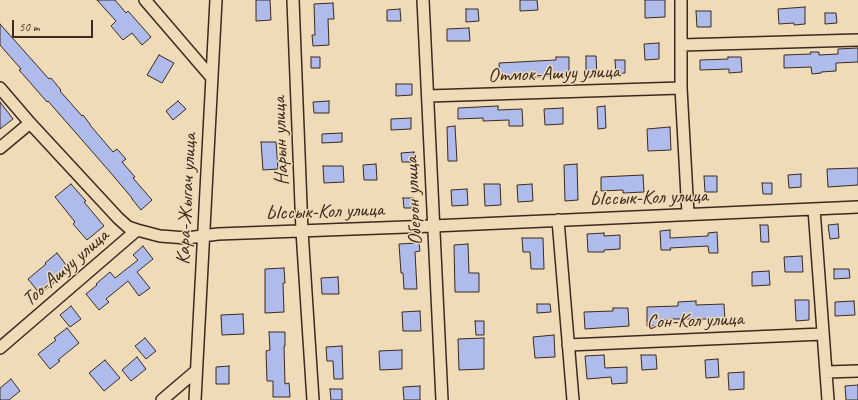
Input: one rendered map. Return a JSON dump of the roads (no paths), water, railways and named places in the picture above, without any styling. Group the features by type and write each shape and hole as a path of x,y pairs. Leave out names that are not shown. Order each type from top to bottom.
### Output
{"street":[{"path":"145,0 212,78"},
{"name":"Кара-Жыгач улица","path":"195,400 216,0"},
{"name":"Нарын улица","path":"292,0 302,231 313,400"},
{"name":"Оберон улица","path":"423,0 442,400"},
{"path":"681,0 681,88 688,214"},
{"path":"681,45 858,40"},
{"name":"Ыссык-Кол улица","path":"0,88 30,123 118,218 128,227 160,236 187,238 218,234 858,207"},
{"name":"Отмок-Ашуу улица","path":"428,96 681,88"},
{"path":"0,148 30,123"},
{"path":"814,209 828,400"},
{"path":"558,220 573,400"},
{"name":"Тоо-Ашуу улица","path":"0,348 137,230"},
{"name":"Сон-Кол улица","path":"568,345 823,334"},
{"path":"162,400 196,371"},
{"path":"826,372 858,371"}]}
